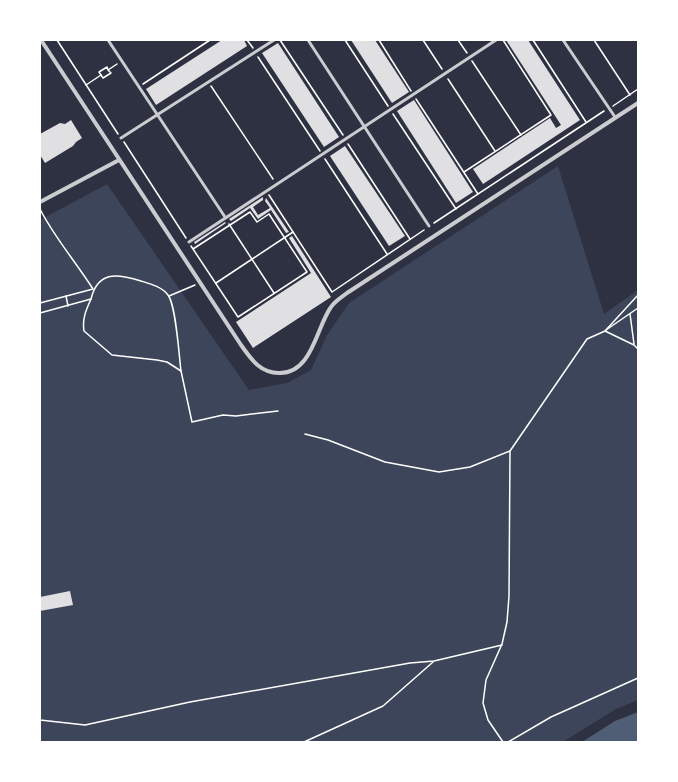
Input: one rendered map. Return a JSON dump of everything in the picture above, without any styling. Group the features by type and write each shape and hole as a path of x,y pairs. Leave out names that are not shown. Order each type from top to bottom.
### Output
{"street":[{"path":"41,40 252,361 266,371 284,373 292,371 304,360 327,314 336,302 638,103"},
{"path":"108,40 225,218"},
{"path":"121,138 274,40"},
{"path":"308,40 429,226"},
{"path":"189,242 496,40"},
{"path":"563,40 615,118"},
{"path":"40,202 119,160"}],"path":[{"path":"57,40 189,242 193,249 238,318 307,272 269,214 257,222 250,212 193,249"},
{"path":"138,86 210,40"},
{"path":"247,40 387,254"},
{"path":"346,40 456,208"},
{"path":"379,40 478,194"},
{"path":"423,40 495,151"},
{"path":"458,40 521,135"},
{"path":"464,172 551,115 503,40"},
{"path":"532,40 586,123"},
{"path":"594,40 630,95"},
{"path":"108,70 122,61"},
{"path":"107,67 111,73 103,78 101,75 99,72 107,67"},
{"path":"86,84 101,75"},
{"path":"208,83 275,184"},
{"path":"266,190 332,292 456,208 638,90"},
{"path":"40,208 48,224 93,289 91,300 85,310 83,322 84,331 96,343 112,355 162,361 181,370"},
{"path":"225,218 274,293"},
{"path":"216,284 293,232"},
{"path":"40,303 93,289 103,279 113,275 123,276 155,285 168,296 175,322 181,370 192,422 223,415 236,416 278,412"},
{"path":"322,284 326,282"},
{"path":"168,296 200,283"},
{"path":"605,331 638,295"},
{"path":"66,296 68,306"},
{"path":"40,313 91,300"},
{"path":"305,434 328,440 385,462 439,472 470,467 510,451 587,339 605,331 638,308"},
{"path":"630,314 634,345"},
{"path":"605,331 634,345 638,349"},
{"path":"503,742 488,720 483,703 486,680 502,644 509,596 510,451"},
{"path":"40,720 85,725 205,700 410,663 434,661 502,644"},
{"path":"304,742 383,706 434,661"},
{"path":"508,742 551,717 638,678"}],"shaded area":[{"path":"558,166 604,314 638,290 638,700 616,709 563,742 40,742 40,220 107,184 249,390 287,383 311,370 327,335 349,303"},
{"path":"638,712 638,742 582,742 615,721"}],"building":[{"path":"222,40 244,40 247,46 156,105 146,89"},
{"path":"351,40 375,40 409,92 392,103"},
{"path":"506,40 528,40 580,120 483,184 473,169 550,118 556,128 561,125"},
{"path":"278,43 339,137 324,147 262,53"},
{"path":"414,100 473,192 456,203 397,111"},
{"path":"71,120 82,138 73,146 45,163 40,155 40,134 60,123 65,124"},
{"path":"345,146 405,236 389,246 330,156"},
{"path":"263,197 263,200 253,207 258,215 270,208 265,201 266,198 289,232 286,233 271,210 258,219 250,208 231,221 229,219"},
{"path":"225,222 226,223 195,244 194,242"},
{"path":"292,236 331,297 253,348 236,322 311,273 289,238"},
{"path":"70,591 73,605 40,611 40,597"}]}
